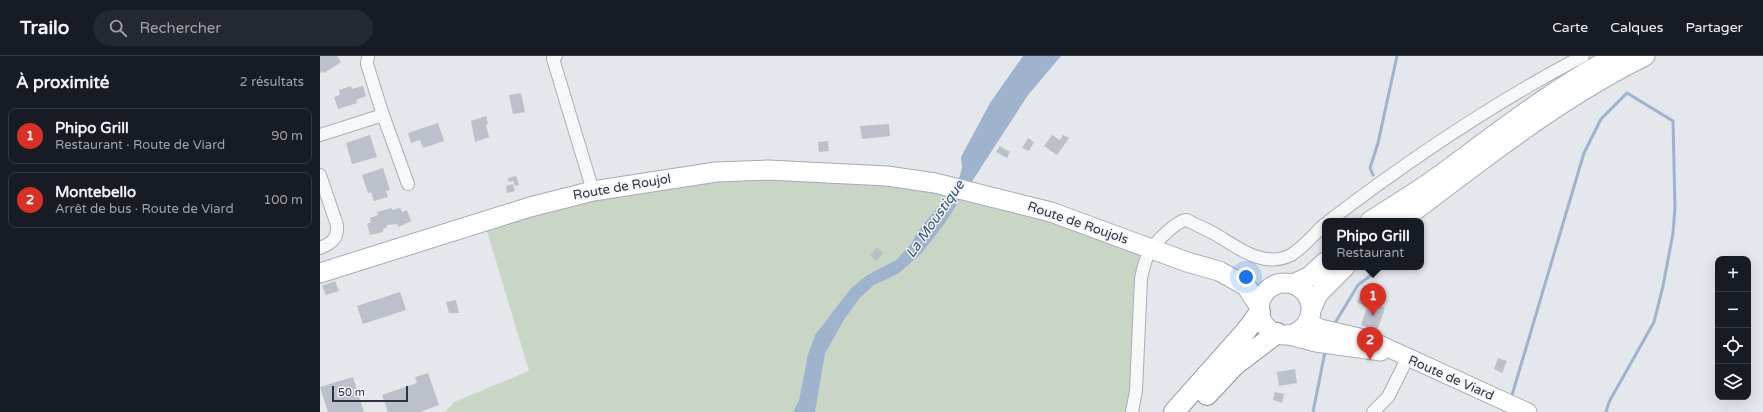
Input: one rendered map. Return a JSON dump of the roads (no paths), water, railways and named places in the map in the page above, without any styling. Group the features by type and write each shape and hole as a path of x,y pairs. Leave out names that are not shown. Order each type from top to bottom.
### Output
{"highway":[{"path":"1174,412 1245,332 1260,309"},
{"path":"1192,412 1235,365 1281,334"}],"main road":[{"path":"1375,218 1435,179 1535,104 1592,68 1615,56"},
{"path":"1405,218 1547,112 1591,84 1645,56"},
{"name":"Route de Roujol","path":"320,273 530,207 593,191 716,172 768,170 887,176 935,183"},
{"name":"Route de Roujols","path":"935,183 1051,212 1152,249 1219,271 1288,283"},
{"path":"1322,265 1310,276 1266,291 1260,309 1264,323 1281,334 1300,330 1310,314 1318,294 1330,280 1342,270"},
{"name":"Route de Roujols","path":"1219,271 1246,286 1260,309"},
{"path":"1288,283 1304,291 1311,303 1310,314"},
{"name":"Route de Viard","path":"1310,314 1313,324 1320,328 1368,339 1402,356 1528,412"},
{"name":"Route de Viard","path":"1281,334 1316,343 1402,356"}],"street":[{"path":"368,56 367,64 383,115 408,184"},
{"path":"556,56 553,58 554,62 593,191"},
{"path":"1333,218 1389,175 1489,110 1583,56"},
{"path":"320,135 383,115"},
{"path":"320,175 337,226 338,234 334,241 320,248"},
{"path":"1132,412 1136,391 1141,279 1143,266 1152,249 1176,224 1182,220 1187,220 1250,255 1264,259 1279,258 1289,255 1299,249 1322,227"},
{"path":"1373,412 1388,397 1402,356"}],"water":[{"name":"La Moustique","path":"1023,56 1061,56 1028,95 945,223 921,254 898,274 874,285 860,298 845,318 825,354 815,412 793,412 799,400 808,354 815,335 851,288 867,275 896,260 911,244 918,231 959,179 962,168 961,157 990,103"}],"waterway":[{"path":"1373,175 1370,168 1378,143 1397,56"},
{"path":"1512,395 1584,153 1601,119 1627,93 1673,121 1675,208 1673,233 1663,286 1654,322 1609,402 1606,412"},
{"path":"1335,323 1358,285 1378,270"},
{"path":"1313,412 1325,352"}],"place":[{"name":"Phipo Grill","path":"1373,316"},
{"name":"Montebello","path":"1370,360"}]}
